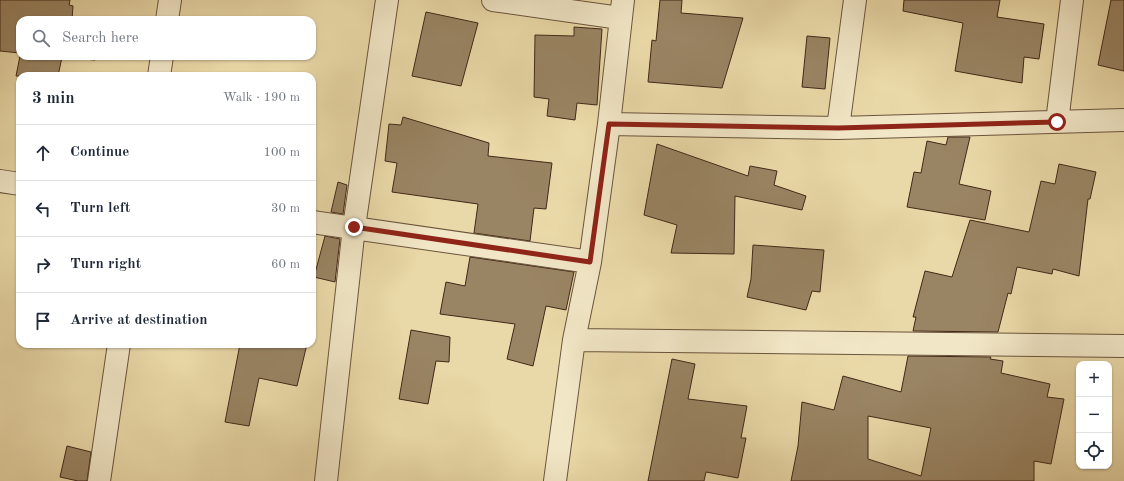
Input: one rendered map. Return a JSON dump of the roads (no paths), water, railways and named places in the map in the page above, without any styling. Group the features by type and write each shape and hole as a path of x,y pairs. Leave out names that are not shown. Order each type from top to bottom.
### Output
{"street":[{"path":"168,16 170,0"},
{"path":"326,481 354,227 387,0"},
{"path":"493,0 621,9 609,124 590,262 574,340 555,481"},
{"path":"838,128 855,0"},
{"path":"1057,122 1072,0"},
{"path":"160,72 161,60"},
{"path":"609,124 838,128 1124,120"},
{"path":"0,181 16,183"},
{"path":"316,222 590,262"},
{"path":"574,340 1124,346"},
{"path":"99,481 119,348"}]}
